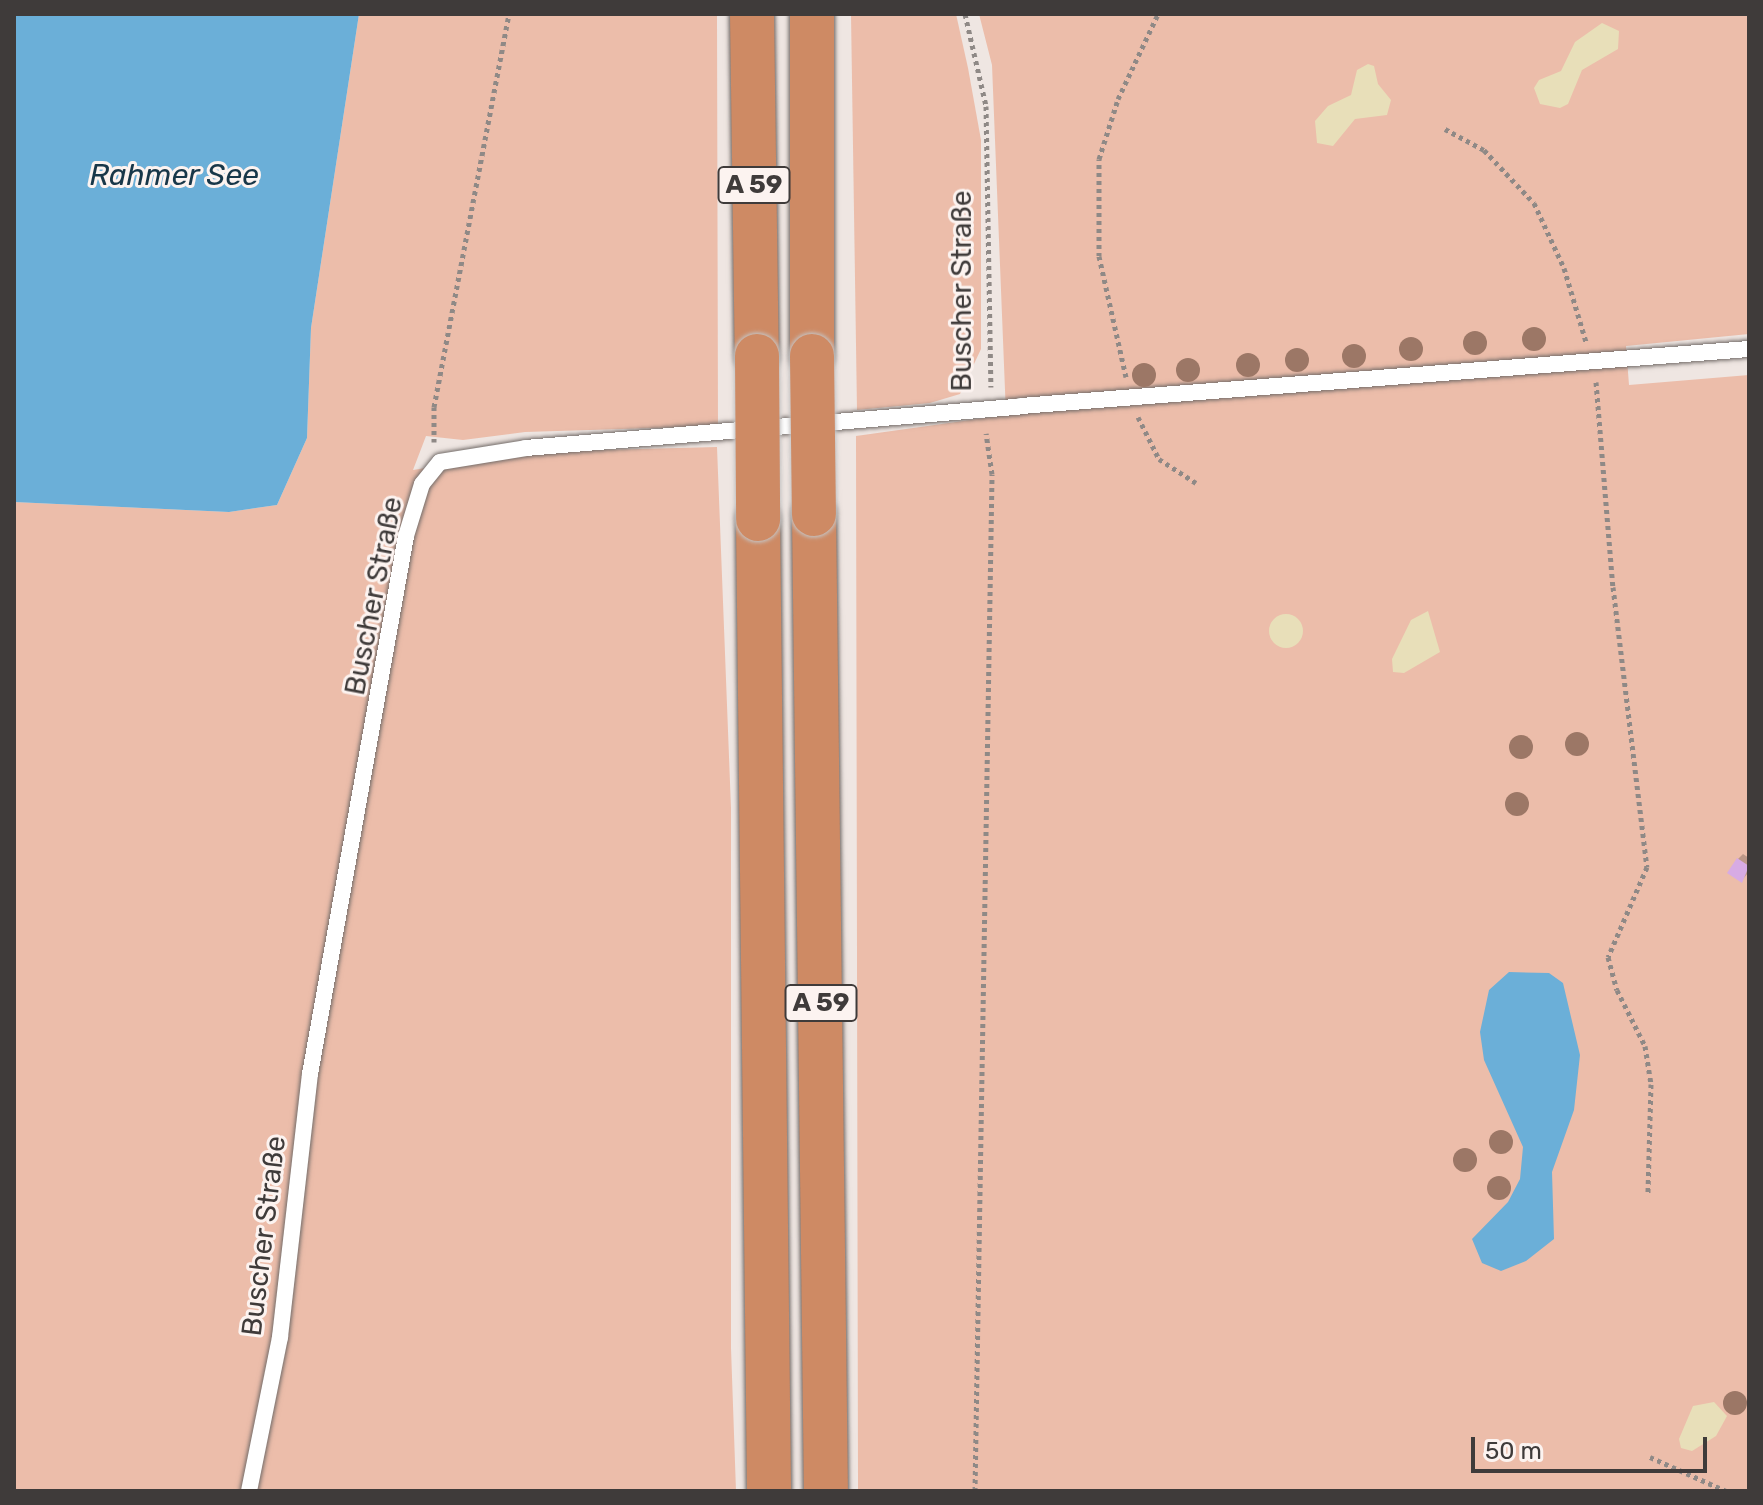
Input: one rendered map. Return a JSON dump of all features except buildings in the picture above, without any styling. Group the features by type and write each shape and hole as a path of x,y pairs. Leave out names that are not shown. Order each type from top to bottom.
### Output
{"highway":[{"name":"A 59","path":"752,14 769,1491"},
{"name":"A 59","path":"812,14 812,356 826,1491"}],"lane":[{"path":"987,409 1132,401 1749,349"},
{"name":"Buscher Straße","path":"249,1491 282,1323 310,1074 406,536 422,484 440,462 526,448 987,409"}],"path":[{"path":"440,462 432,438 434,407 509,14"},
{"name":"Buscher Straße","path":"965,14 986,106 992,385 987,409"},
{"path":"1124,366 1099,256 1099,159 1118,99 1158,14"},
{"path":"1445,129 1484,150 1534,203 1564,268 1584,335"},
{"path":"1590,361 1599,391 1613,587 1647,867 1608,957 1617,990 1645,1046 1651,1084 1648,1194"},
{"path":"1132,401 1159,459 1196,483"},
{"path":"975,1491 992,474 987,409"},
{"path":"1650,1457 1726,1491"}],"shaded area":[{"path":"359,14 717,14 718,426 525,432 463,440 426,436 413,470 524,452 717,447 731,808 731,1348 736,1491 14,1491 14,502 229,512 277,505 307,438 311,328"},
{"path":"851,14 956,14 968,68 981,140 981,349 960,394 930,403 857,410"},
{"path":"979,14 1749,14 1749,334 1626,346 1629,385 1749,375 1749,1491 858,1491 856,436 1006,415 992,65"}],"sand":[{"path":"1602,23 1619,31 1618,49 1582,70 1568,104 1560,108 1540,104 1534,88 1539,80 1561,71 1575,42"},
{"path":"1368,64 1374,66 1378,84 1391,100 1387,115 1355,119 1333,146 1317,143 1315,121 1328,106 1351,95 1357,70"},
{"path":"1428,611 1440,652 1404,673 1393,672 1392,659 1411,620"},
{"path":"1286,614 1298,619 1303,631 1298,643 1286,648 1274,643 1269,631 1274,619"},
{"path":"1714,1402 1727,1416 1716,1436 1692,1451 1681,1448 1679,1439 1693,1406"}],"water":[{"name":"Rahmer See","path":"14,14 359,14 311,328 307,438 277,505 229,512 14,502"},
{"path":"1509,972 1549,973 1563,983 1580,1055 1574,1110 1552,1172 1554,1239 1526,1261 1501,1271 1482,1263 1472,1239 1508,1202 1520,1179 1523,1147 1484,1060 1480,1032 1489,990"}]}
